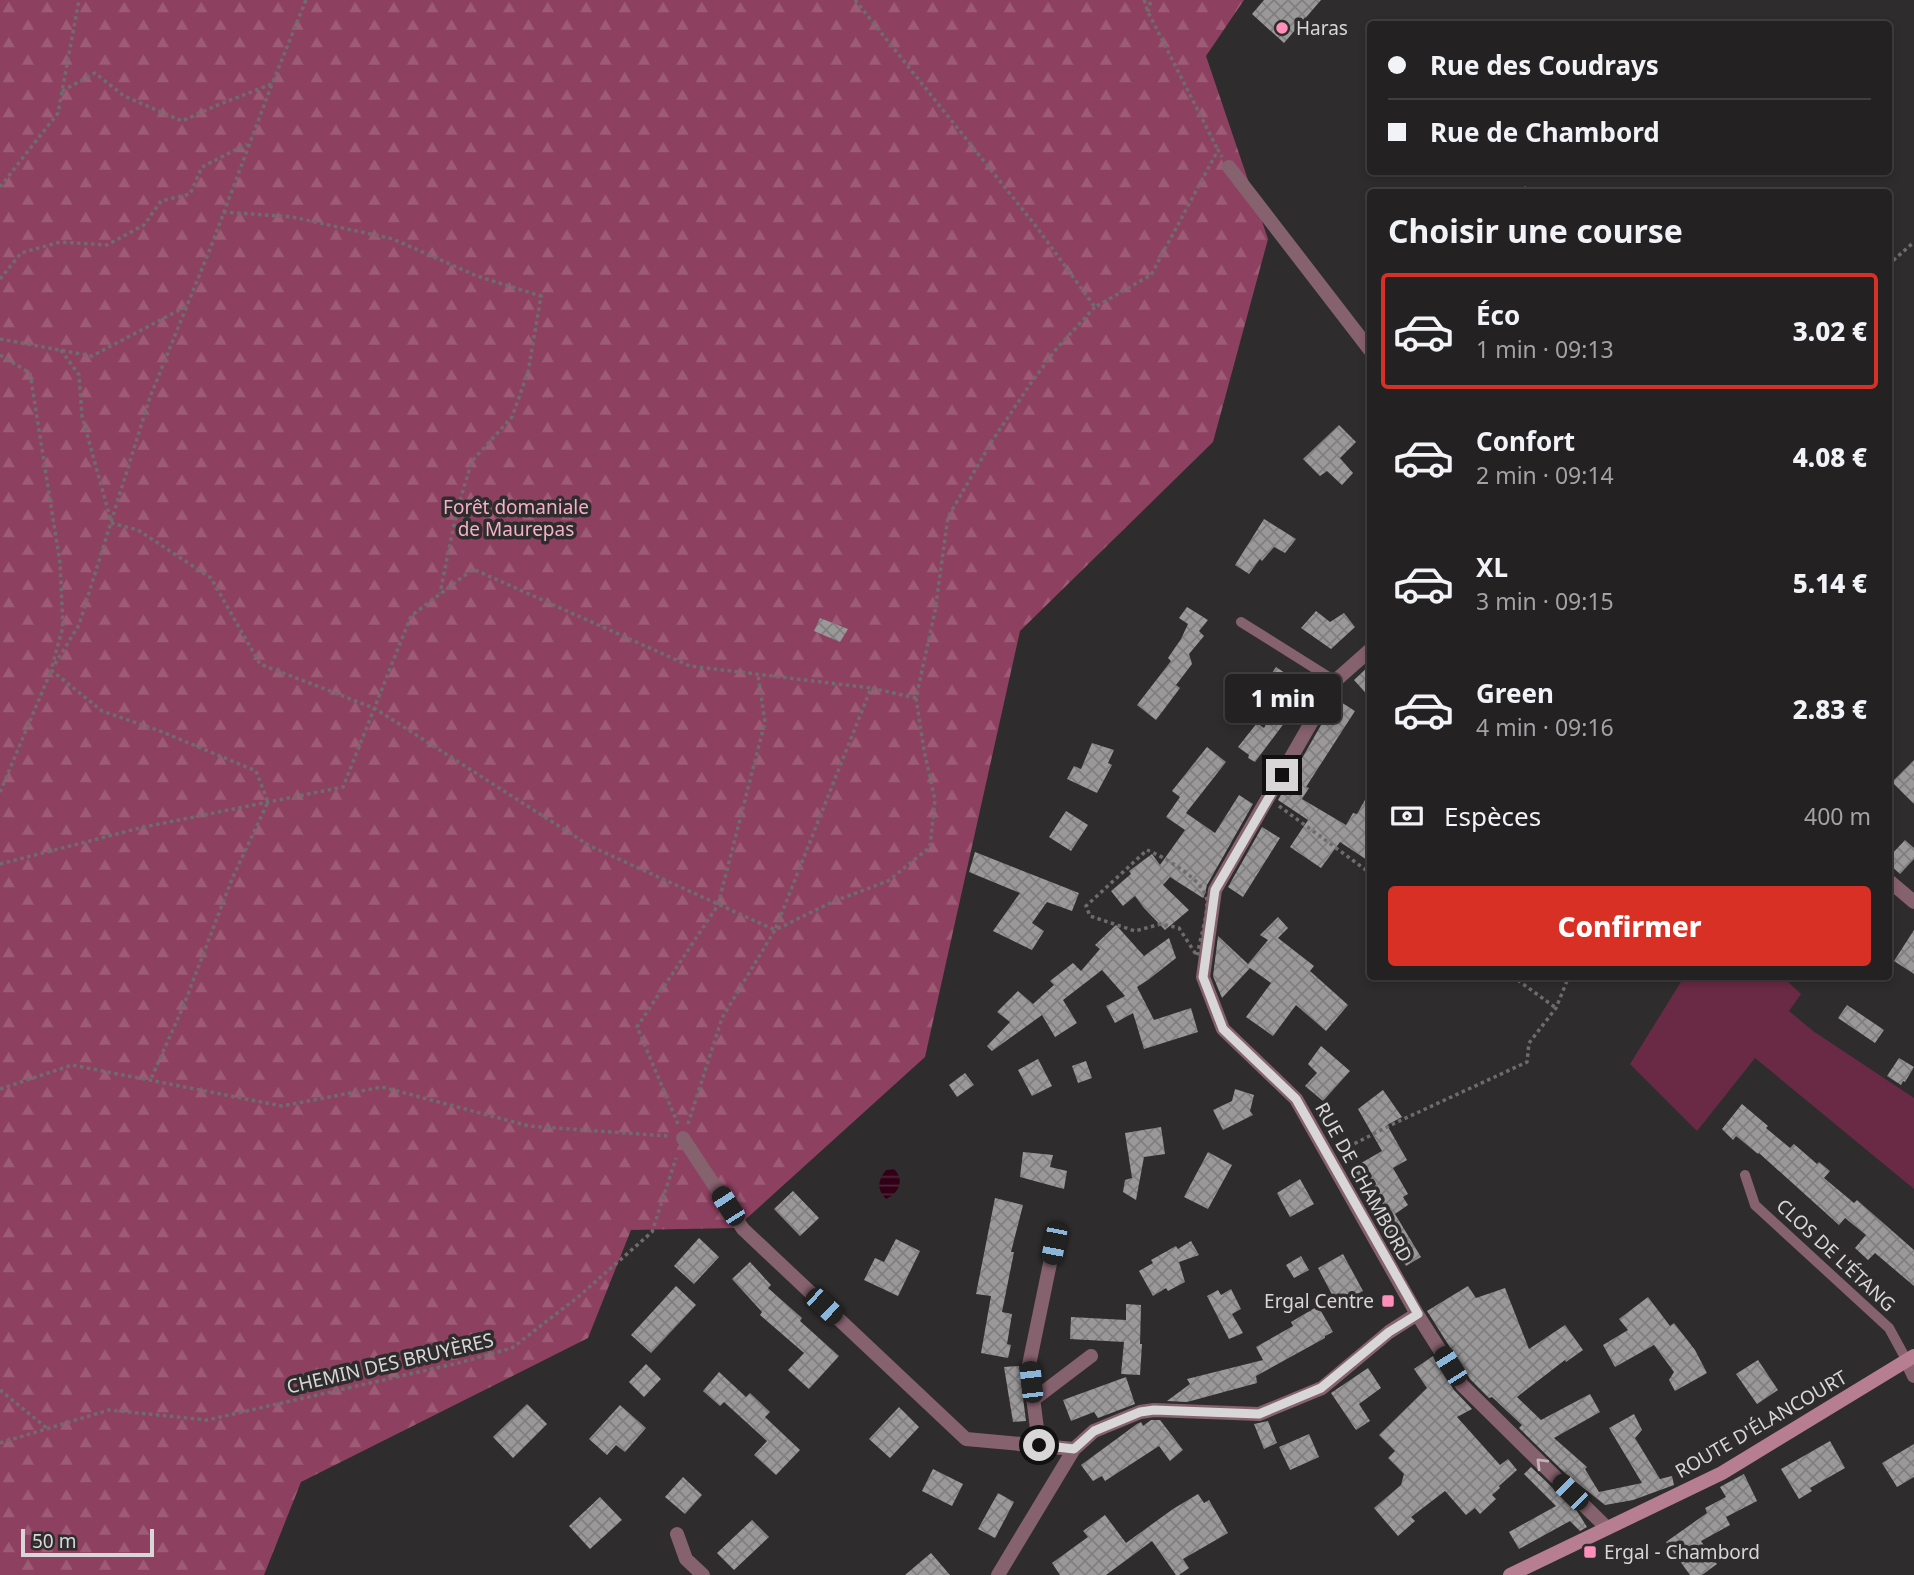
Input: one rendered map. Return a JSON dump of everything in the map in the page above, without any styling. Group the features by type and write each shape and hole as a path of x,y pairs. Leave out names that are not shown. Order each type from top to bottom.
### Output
{"street":[{"path":"1229,167 1367,346"},
{"name":"RUE DE CHAMBORD","path":"1367,653 1335,681 1215,890 1203,977 1223,1029 1296,1099 1418,1314 1462,1385 1606,1528"},
{"path":"1892,883 1914,902"},
{"path":"683,1138 743,1229 966,1439 1074,1449"},
{"path":"1039,1445 1030,1365 1054,1244"},
{"path":"998,1575 1074,1449 1094,1431 1140,1412 1154,1410 1259,1414 1321,1388 1389,1332 1418,1314"},
{"path":"1033,1400 1091,1356"},
{"path":"1910,1359 1914,1376"},
{"name":"ROUTE D'ÉLANCOURT","path":"1510,1575 1722,1473 1910,1359"},
{"path":"677,1534 686,1559 703,1575"}],"lane":[{"path":"1241,622 1335,681"},
{"name":"CLOS DE L'ÉTANG","path":"1745,1175 1755,1205 1889,1328 1910,1359"}],"path":[{"path":"0,187 58,113 79,0"},
{"path":"51,670 79,625 150,397 306,0"},
{"path":"855,0 1026,214 1095,307"},
{"path":"1144,0 1229,167"},
{"path":"1148,12 1151,0"},
{"path":"62,91 96,73 124,96 182,121 272,84"},
{"path":"0,279 21,253 61,242 107,244 144,225 161,201 190,194 202,167 249,143"},
{"path":"111,523 138,530 211,578 260,664 374,708 590,846 775,930 832,902 888,881 930,847 935,800 916,698 934,611 948,517 992,441 1056,348 1095,307 1152,275 1218,150"},
{"path":"223,212 292,216 393,239 477,276 541,296 528,372 512,417 472,461 457,510 440,595"},
{"path":"1892,261 1914,242"},
{"path":"0,339 92,356 187,306"},
{"path":"61,350 79,375 82,416 111,523"},
{"path":"0,355 30,373 60,562 63,627 51,670 0,792"},
{"path":"0,864 145,827 343,787 411,616 473,569 690,666 871,688 916,698"},
{"path":"51,670 102,711 160,731 256,771 268,802 232,879 184,1007 150,1081"},
{"path":"0,1088 72,1065 282,1106 382,1087 529,1126 683,1138 637,1027 718,905 765,722 758,675"},
{"name":"CHEMIN DES BRUYÈRES","path":"0,1443 109,1410 207,1420 458,1363 512,1348 578,1297 652,1232 722,1018 775,930 871,688"},
{"path":"1268,798 1367,871"},
{"path":"1147,850 1165,857 1202,887 1207,900 1197,956 1179,928 1161,924 1135,932 1090,916 1086,905 1147,850"},
{"path":"1518,980 1556,1008"},
{"path":"1328,1158 1395,1123 1527,1062 1529,1044 1556,1008 1567,980"},
{"path":"0,1390 48,1429"}],"shaded area":[{"path":"1682,980 1786,980 1801,994 1789,1011 1813,1031 1914,1098 1914,1189 1755,1058 1697,1131 1630,1064"},
{"path":"894,1169 899,1177 899,1186 886,1199 879,1188 881,1177 886,1170"}],"green space":[{"name":"Forêt domaniale de Maurepas","path":"0,0 1244,0 1206,56 1268,239 1213,442 1020,631 925,1057 736,1228 631,1230 588,1338 301,1482 264,1575 0,1575"}],"building":[{"name":"Haras","path":"1264,0 1321,0 1284,43 1252,14"},
{"path":"1339,425 1356,442 1340,458 1353,473 1342,485 1327,471 1320,476 1303,459"},
{"path":"1264,519 1296,539 1285,553 1274,547 1262,561 1260,559 1249,574 1235,565"},
{"path":"1187,607 1208,620 1199,631 1204,636 1189,654 1192,664 1176,685 1180,688 1156,720 1137,705 1171,661 1168,658 1188,624 1179,618"},
{"path":"1316,611 1330,622 1344,613 1355,627 1331,649 1301,628"},
{"path":"820,618 848,629 840,642 814,631"},
{"path":"1276,667 1316,694 1299,724 1288,718 1255,762 1238,747 1257,723 1264,728 1281,697 1265,683"},
{"path":"1367,668 1367,695 1354,680"},
{"path":"1336,699 1355,711 1306,787 1309,788 1302,799 1346,825 1353,813 1357,814 1367,796 1367,860 1340,842 1321,868 1290,847 1308,820 1278,800"},
{"path":"1092,743 1114,750 1108,763 1112,765 1097,793 1067,779 1074,766 1081,769"},
{"path":"1207,747 1226,762 1186,813 1215,833 1239,795 1253,804 1207,885 1203,898 1170,877 1163,885 1189,910 1165,930 1135,896 1123,906 1111,891 1131,874 1129,871 1152,854 1160,865 1185,830 1166,817 1180,797 1172,791"},
{"path":"1914,760 1914,804 1892,782"},
{"path":"1066,811 1088,825 1071,851 1049,837"},
{"path":"1262,827 1280,838 1243,897 1228,887"},
{"path":"1905,840 1914,848 1914,859 1900,874 1892,867 1892,854"},
{"path":"975,852 1079,893 1072,911 1047,902 1032,923 1044,931 1032,950 993,931 1020,893 969,872"},
{"path":"1278,917 1288,928 1278,938 1314,966 1310,971 1348,1005 1326,1031 1296,1005 1273,1036 1246,1017 1271,983 1250,968 1222,998 1213,976 1218,936 1248,964 1268,940 1260,935"},
{"path":"1116,925 1144,956 1169,938 1176,958 1137,987 1154,1020 1191,1008 1198,1032 1144,1049 1133,1013 1115,1023 1106,1006 1125,996 1102,970 1063,1000 1077,1023 1055,1037 1042,1015 992,1051 987,1046 1010,1022 997,1012 1018,991 1033,1004 1054,985 1050,981 1073,963 1081,971 1100,949 1095,945"},
{"path":"1914,930 1914,974 1894,961"},
{"path":"1847,1005 1884,1030 1875,1043 1838,1018"},
{"path":"1321,1046 1350,1071 1323,1101 1305,1086 1317,1073 1308,1064"},
{"path":"1899,1058 1914,1067 1901,1085 1887,1076"},
{"path":"1038,1059 1052,1086 1032,1096 1018,1070"},
{"path":"1086,1061 1092,1078 1078,1083 1072,1066"},
{"path":"965,1073 974,1085 957,1097 949,1085"},
{"path":"1235,1089 1254,1095 1250,1111 1253,1115 1223,1130 1213,1110 1232,1101"},
{"path":"1383,1090 1402,1117 1387,1125 1407,1160 1393,1168 1408,1194 1403,1197 1408,1205 1395,1214 1421,1257 1406,1266 1349,1170 1382,1151 1358,1109"},
{"path":"1742,1104 1790,1148 1794,1144 1817,1164 1819,1162 1830,1171 1824,1178 1854,1203 1857,1200 1914,1250 1914,1286 1875,1253 1868,1260 1855,1248 1866,1235 1845,1218 1839,1225 1759,1153 1736,1136 1733,1140 1722,1129"},
{"path":"1161,1127 1165,1154 1144,1157 1136,1200 1123,1192 1125,1180 1132,1178 1125,1133"},
{"path":"1023,1152 1053,1155 1050,1167 1067,1171 1064,1189 1020,1177"},
{"path":"1208,1152 1232,1165 1208,1209 1184,1197"},
{"path":"1300,1179 1314,1204 1290,1217 1277,1193"},
{"path":"793,1191 819,1218 800,1236 774,1209"},
{"path":"995,1198 1023,1205 1011,1252 1014,1252 1002,1312 1012,1314 1007,1344 1011,1345 1008,1358 981,1353 991,1296 976,1294"},
{"path":"699,1238 719,1257 694,1284 674,1266"},
{"path":"896,1239 920,1251 898,1296 864,1280 875,1258 884,1262"},
{"path":"1191,1241 1199,1255 1179,1262 1185,1282 1168,1291 1166,1288 1153,1296 1139,1271 1153,1263 1151,1260"},
{"path":"1343,1254 1363,1291 1337,1304 1318,1268"},
{"path":"1301,1256 1309,1270 1294,1278 1286,1265"},
{"path":"750,1262 771,1285 768,1288 839,1356 809,1389 788,1370 804,1353 760,1315 762,1312 732,1279"},
{"path":"676,1286 696,1305 651,1353 631,1335"},
{"path":"1468,1286 1476,1298 1505,1288 1529,1349 1565,1325 1583,1350 1566,1362 1565,1360 1517,1397 1541,1420 1590,1394 1600,1412 1554,1438 1587,1467 1585,1469 1599,1492 1642,1483 1609,1428 1634,1414 1642,1430 1635,1438 1660,1479 1672,1476 1674,1485 1633,1500 1605,1505 1567,1475 1519,1428 1522,1425 1470,1379 1427,1311"},
{"path":"1231,1289 1241,1309 1232,1314 1243,1333 1229,1339 1207,1296 1218,1290 1221,1295"},
{"path":"1648,1297 1670,1326 1674,1323 1695,1350 1707,1373 1675,1391 1669,1380 1674,1372 1654,1345 1615,1367 1603,1345 1628,1330 1619,1319"},
{"path":"1126,1304 1141,1305 1140,1375 1121,1374 1124,1342 1070,1339 1071,1317 1126,1320"},
{"path":"1318,1306 1333,1332 1256,1376 1257,1383 1187,1402 1167,1401 1190,1384 1187,1379 1263,1360 1256,1347 1293,1326 1291,1322"},
{"path":"1433,1356 1454,1390 1472,1409 1457,1417 1500,1465 1508,1459 1517,1470 1499,1486 1492,1495 1496,1499 1480,1514 1475,1508 1466,1515 1445,1491 1411,1517 1415,1521 1398,1536 1374,1508 1401,1485 1404,1474 1388,1458 1395,1451 1379,1435 1427,1388 1414,1369"},
{"path":"1758,1360 1778,1390 1757,1404 1736,1374"},
{"path":"646,1364 661,1379 644,1397 629,1382"},
{"path":"1019,1366 1026,1421 1013,1422 1004,1367"},
{"path":"1368,1368 1381,1388 1359,1404 1370,1421 1356,1430 1331,1393"},
{"path":"719,1372 746,1397 750,1393 770,1412 765,1417 800,1450 776,1475 754,1455 767,1441 724,1402 720,1406 703,1391"},
{"path":"1126,1377 1135,1404 1098,1418 1094,1412 1071,1421 1063,1400"},
{"path":"527,1404 547,1424 513,1458 493,1437"},
{"path":"620,1405 646,1428 625,1452 616,1445 607,1455 589,1439"},
{"path":"899,1407 919,1427 890,1458 869,1439"},
{"path":"1151,1420 1160,1420 1183,1450 1170,1461 1159,1446 1105,1481 1102,1476 1093,1481 1081,1465 1137,1424 1141,1422 1143,1426"},
{"path":"1268,1421 1277,1443 1264,1449 1254,1424"},
{"path":"1309,1434 1319,1457 1290,1470 1279,1447"},
{"path":"1830,1441 1845,1468 1810,1488 1812,1491 1799,1499 1781,1469"},
{"path":"1914,1444 1914,1477 1897,1487 1882,1463"},
{"path":"1531,1467 1577,1511 1587,1527 1580,1531 1570,1521 1519,1549 1509,1532 1556,1506 1524,1474"},
{"path":"933,1469 963,1484 952,1506 922,1491"},
{"path":"1744,1474 1757,1501 1726,1517 1730,1525 1701,1541 1717,1564 1702,1575 1690,1575 1666,1542 1707,1513 1705,1508 1726,1497 1720,1487"},
{"path":"683,1477 702,1495 685,1514 665,1497"},
{"path":"998,1493 1014,1502 995,1538 978,1529"},
{"path":"1198,1494 1204,1503 1209,1500 1228,1533 1183,1559 1189,1568 1179,1575 1176,1575 1152,1541 1106,1575 1060,1575 1052,1563 1088,1537 1083,1531 1105,1515 1126,1543"},
{"path":"600,1497 622,1520 590,1549 569,1526"},
{"path":"752,1520 769,1537 734,1570 717,1553"},
{"path":"931,1553 950,1575 905,1575"}],"place":[{"name":"Haras","path":"1282,28"},
{"name":"Ergal Centre","path":"1388,1301"},
{"name":"Ergal - Chambord","path":"1590,1552"}],"route":[{"path":"1039,1445 1074,1449 1094,1431 1140,1412 1154,1410 1259,1414 1321,1388 1389,1332 1418,1314 1296,1099 1223,1029 1203,977 1215,890 1282,775"}]}
